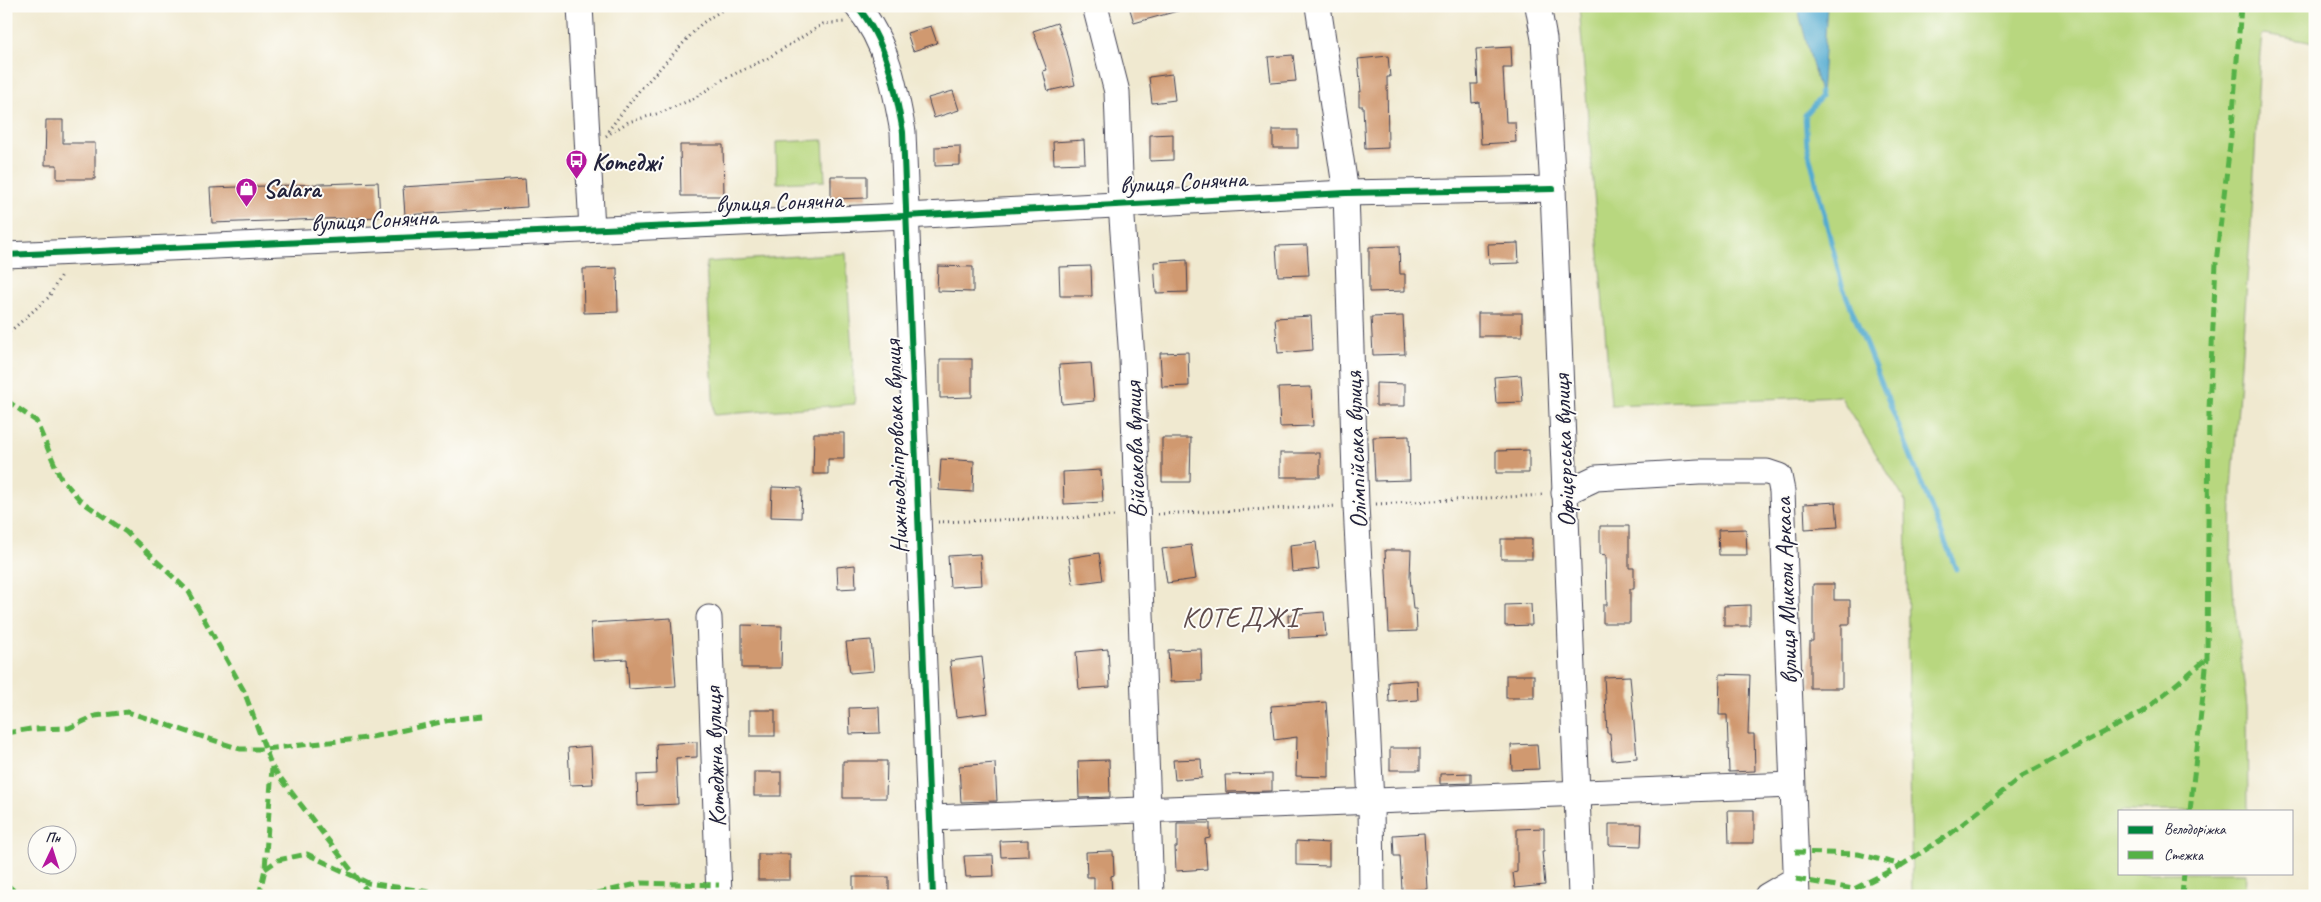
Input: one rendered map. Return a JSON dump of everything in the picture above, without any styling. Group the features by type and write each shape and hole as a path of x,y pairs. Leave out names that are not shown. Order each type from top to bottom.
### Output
{"street":[{"path":"580,6 592,229"},
{"name":"Військова вулиця","path":"1095,6 1117,92 1121,204 1132,359 1146,810 1151,896"},
{"name":"Олімпійська вулиця","path":"1318,6 1346,193 1356,505 1371,802 1372,896"},
{"name":"Офіцерська вулиця","path":"1538,6 1544,39 1553,189 1564,493 1578,792 1580,896"},
{"name":"Нижньодніпровська вулиця","path":"869,10 891,69 903,132 933,896"},
{"name":"вулиця Сонячна","path":"6,255 905,216 1346,193 1553,189"},
{"name":"вулиця Миколи Аркаса","path":"1564,493 1596,478 1728,472 1767,472 1779,476 1782,491 1796,887"},
{"name":"Котеджна вулиця","path":"709,618 719,896"},
{"path":"931,818 1792,785"},
{"path":"1767,896 1796,887"}],"path":[{"path":"728,6 701,24 638,92 599,142 628,122 660,113 693,99 724,79 768,58 823,24 842,23 869,10"},
{"path":"6,335 49,297 64,268"},
{"path":"918,523 1356,505 1564,493"}],"green space":[{"path":"1579,6 2315,6 2315,43 2265,34 2262,35 2260,54 2252,211 2232,489 2231,558 2234,602 2247,707 2248,810 2118,810 2118,874 2246,874 2245,896 1912,896 1906,502 1840,396 1611,405"},
{"path":"823,140 825,181 777,183 776,142"},
{"path":"846,253 855,404 714,415 706,262"}],"water":[{"path":"1797,6 1827,6 1821,97"}],"building":[{"path":"1129,6 1180,6 1181,10 1134,23"},
{"path":"1057,23 1067,51 1075,85 1048,91 1043,71 1047,70 1033,31"},
{"path":"931,26 937,43 913,51 907,33"},
{"path":"1511,47 1512,68 1503,68 1506,122 1515,122 1516,142 1481,144 1479,102 1472,103 1471,84 1478,84 1476,49"},
{"path":"1293,55 1296,81 1271,83 1268,57"},
{"path":"1388,56 1390,77 1387,77 1388,148 1365,149 1363,106 1359,106 1359,92 1361,92 1358,59"},
{"path":"1172,74 1175,100 1152,103 1149,77"},
{"path":"953,91 959,110 934,118 928,98"},
{"path":"46,120 63,120 63,143 95,143 95,179 57,179 57,165 45,165"},
{"path":"1273,130 1298,130 1298,148 1273,148"},
{"path":"1173,134 1173,160 1150,161 1150,135"},
{"path":"1084,140 1085,163 1054,164 1053,142"},
{"path":"680,145 723,145 724,196 681,196"},
{"path":"960,146 960,165 935,166 935,147"},
{"path":"831,176 867,176 867,198 831,199"},
{"path":"525,179 527,207 405,215 403,187"},
{"path":"378,182 380,217 212,223 210,188"},
{"path":"1518,243 1519,263 1489,264 1488,244"},
{"path":"1307,245 1309,275 1278,276 1276,246"},
{"path":"1399,246 1400,274 1405,274 1405,291 1369,292 1369,247"},
{"path":"1187,260 1188,292 1156,293 1154,262"},
{"path":"938,266 973,267 973,292 937,291"},
{"path":"1091,266 1092,296 1060,296 1059,267"},
{"path":"617,268 618,312 584,313 583,269"},
{"path":"1478,313 1522,313 1522,336 1478,336"},
{"path":"1311,316 1313,350 1278,353 1275,318"},
{"path":"1403,316 1405,354 1373,355 1371,317"},
{"path":"1188,352 1189,386 1162,387 1160,353"},
{"path":"940,359 972,359 972,397 940,398"},
{"path":"1091,363 1094,401 1062,404 1059,365"},
{"path":"1521,375 1523,402 1496,403 1494,377"},
{"path":"1376,383 1405,384 1405,406 1376,406"},
{"path":"1311,387 1313,426 1280,427 1278,388"},
{"path":"814,433 844,433 844,459 828,459 828,474 813,474"},
{"path":"1409,436 1410,480 1375,481 1373,437"},
{"path":"1162,438 1191,438 1190,482 1162,482"},
{"path":"1529,450 1529,473 1496,473 1496,451"},
{"path":"1280,453 1320,453 1320,477 1280,477"},
{"path":"941,459 974,461 973,492 939,490"},
{"path":"1101,470 1103,502 1064,504 1063,472"},
{"path":"772,487 802,488 801,518 771,517"},
{"path":"1836,502 1838,527 1805,529 1804,504"},
{"path":"1600,526 1629,526 1629,568 1634,568 1634,589 1630,589 1630,623 1603,623 1603,605 1607,605 1606,555 1600,554"},
{"path":"1746,529 1747,555 1719,555 1718,530"},
{"path":"1501,539 1532,539 1532,559 1501,559"},
{"path":"1316,542 1319,569 1292,572 1290,545"},
{"path":"1191,545 1196,579 1167,583 1162,549"},
{"path":"1385,550 1411,550 1410,576 1413,609 1416,609 1417,631 1389,632"},
{"path":"1099,553 1103,580 1073,584 1069,558"},
{"path":"980,554 982,585 950,587 948,556"},
{"path":"855,565 856,588 838,589 837,567"},
{"path":"1813,584 1834,584 1834,600 1850,600 1850,624 1842,624 1842,688 1810,688 1810,641 1813,641"},
{"path":"1531,604 1532,625 1505,626 1505,605"},
{"path":"1750,605 1750,626 1724,626 1724,606"},
{"path":"1324,612 1326,636 1289,638 1288,615"},
{"path":"671,618 676,686 629,689 627,659 593,661 591,623"},
{"path":"742,625 782,626 781,668 742,668"},
{"path":"871,640 874,671 850,673 846,642"},
{"path":"1108,649 1110,687 1079,689 1076,652"},
{"path":"1201,649 1202,681 1170,682 1168,650"},
{"path":"982,657 988,713 956,717 950,661"},
{"path":"1720,674 1750,675 1748,734 1754,734 1755,771 1729,772 1727,715 1719,715"},
{"path":"1506,675 1534,675 1534,698 1506,698"},
{"path":"1630,676 1637,758 1612,760 1610,733 1607,733 1604,677"},
{"path":"1417,680 1418,700 1389,702 1388,682"},
{"path":"1326,702 1329,777 1296,776 1297,737 1274,740 1271,706"},
{"path":"879,707 880,733 850,734 849,708"},
{"path":"750,710 775,710 775,736 750,736"},
{"path":"697,742 697,757 676,758 678,804 638,806 637,775 657,774 656,744"},
{"path":"1537,744 1539,769 1512,770 1511,745"},
{"path":"591,746 593,784 570,785 568,748"},
{"path":"1390,748 1420,748 1420,770 1390,770"},
{"path":"1201,759 1202,778 1175,780 1173,760"},
{"path":"1109,760 1110,797 1079,798 1078,761"},
{"path":"843,761 887,761 886,798 843,798"},
{"path":"995,763 997,801 961,802 959,766"},
{"path":"754,772 781,772 781,796 754,796"},
{"path":"1471,773 1471,783 1440,784 1440,774"},
{"path":"1272,774 1272,791 1226,792 1225,775"},
{"path":"1728,810 1754,810 1754,843 1729,843"},
{"path":"1177,823 1210,823 1210,838 1205,839 1207,869 1176,871"},
{"path":"1609,824 1642,824 1641,846 1609,845"},
{"path":"1544,828 1544,851 1542,851 1545,885 1515,888 1513,873 1517,872 1517,829"},
{"path":"1424,833 1427,889 1402,890 1400,856 1394,856 1393,835"},
{"path":"1028,840 1028,856 1001,857 1000,841"},
{"path":"1296,841 1329,843 1329,866 1296,865"},
{"path":"1113,851 1114,875 1111,876 1112,896 1094,896 1094,877 1087,877 1086,852"},
{"path":"758,854 790,854 790,880 758,880"},
{"path":"993,855 994,876 966,877 964,856"},
{"path":"853,877 889,877 889,896 853,896"}],"waterway":[{"path":"1820,92 1821,97 1805,115 1807,146 1842,285 1956,569"}],"marked path":[{"path":"2190,810 2207,659 2209,409 2216,263 2232,127 2241,6"},
{"path":"6,400 36,421 60,477 81,501 126,532 189,592 244,691 272,767 371,896"},
{"path":"1795,852 1858,854 1902,865 1950,834 2022,776 2142,712 2207,659"},
{"path":"6,733 31,729 69,728 95,716 128,712 240,749 265,749 367,738 455,719 485,716"},
{"path":"259,896 265,869 272,767"},
{"path":"265,869 278,860 307,854 368,883 458,896"},
{"path":"1796,879 1854,889 1902,865"},
{"path":"2182,896 2184,874"},
{"path":"567,896 598,893 641,883 719,885"},
{"path":"6,884 20,896"}],"cycle path":[{"path":"857,6 876,35 883,50 897,98 903,132 933,896"},
{"path":"6,255 905,216 1346,193 1553,189"}],"place":[{"name":"Котеджі","path":"576,180"},
{"name":"Salara","path":"247,207"}],"district":[{"name":"КОТЕДЖІ","path":"1240,617"}]}
